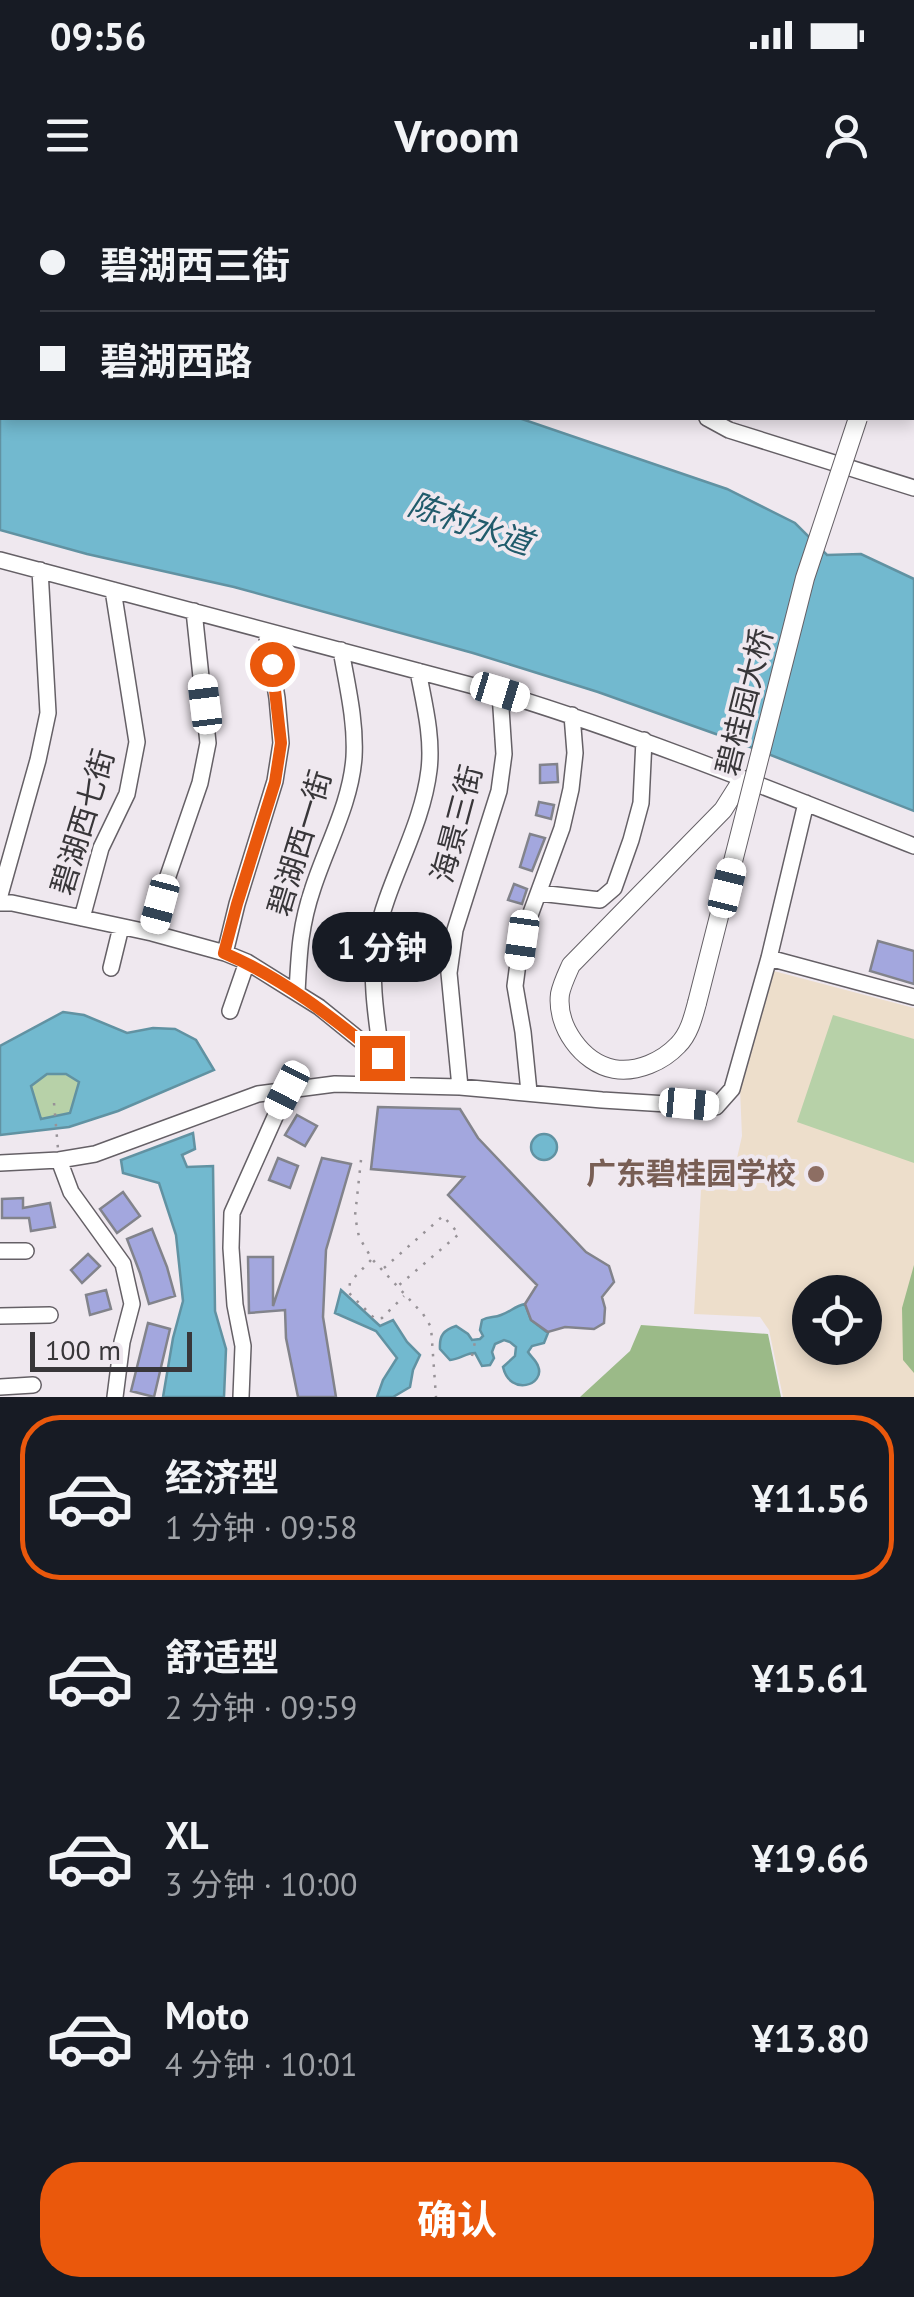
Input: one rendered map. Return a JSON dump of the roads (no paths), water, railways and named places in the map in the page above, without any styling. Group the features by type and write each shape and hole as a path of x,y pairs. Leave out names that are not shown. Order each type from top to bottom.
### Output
{"main road":[{"name":"碧桂园大桥","path":"746,781 733,810 578,967 570,990 570,1012 582,1041 597,1054 630,1061 648,1057 677,1035 694,1001 801,570 853,420"}],"street":[{"path":"711,420 729,430 914,488"},
{"path":"0,560 572,714 914,846"},
{"path":"40,570 48,712 0,899 152,933 247,962 319,1007 382,1058"},
{"name":"碧湖西七街","path":"82,918 100,848 127,794 136,742 113,590"},
{"path":"152,933 200,783 208,743 194,611"},
{"path":"224,953 275,782 281,743 266,630"},
{"name":"碧湖西一街","path":"297,994 300,933 347,796 354,757 352,710 341,650"},
{"path":"385,1084 373,984 376,938 422,805 430,768 428,727 418,671"},
{"name":"海景三街","path":"460,1087 449,973 455,930 499,791 504,754 500,692"},
{"path":"529,1092 515,986 522,940 562,828 571,789 575,754 572,714"},
{"path":"538,893 600,900 614,888 642,803 644,740"},
{"path":"0,1163 95,1154 258,1094 335,1084 460,1087 716,1106 732,1089 806,804"},
{"path":"111,968 121,927"},
{"path":"769,958 914,997"},
{"path":"230,1010 247,962"},
{"path":"241,1397 243,1346 234,1305 232,1212 287,1090"},
{"path":"60,1160 71,1192 123,1264 132,1304 114,1397"},
{"path":"0,1252 26,1251"},
{"path":"0,1316 50,1315"},
{"path":"0,1387 33,1384"}],"water":[{"name":"陈村水道","path":"0,420 525,420 727,489 795,523 827,555 861,554 914,579 914,811 727,738 473,653 234,587 0,530"},
{"path":"63,1012 84,1015 127,1033 175,1029 196,1040 214,1070 118,1111 69,1127 0,1135 0,1046","holes":["47,1074 66,1074 79,1082 70,1113 41,1119 31,1086"]},
{"path":"193,1133 195,1149 182,1155 187,1167 213,1166 215,1311 226,1349 224,1397 163,1397 183,1301 176,1235 159,1183 123,1173 121,1160"},
{"path":"544,1134 553,1138 557,1147 553,1156 544,1160 535,1156 531,1147 535,1138"},
{"path":"341,1290 380,1326 393,1320 420,1355 410,1387 393,1397 377,1397 397,1358 376,1331 335,1313"},
{"path":"525,1304 531,1320 548,1333 544,1343 532,1346 528,1352 539,1373 532,1383 519,1385 507,1376 503,1367 515,1356 516,1347 510,1342 495,1344 490,1365 482,1366 475,1353 450,1360 440,1349 441,1337 448,1329 456,1326 472,1340 480,1339 482,1320"}],"place":[{"name":"广东碧桂园学校","path":"816,1174"}]}
